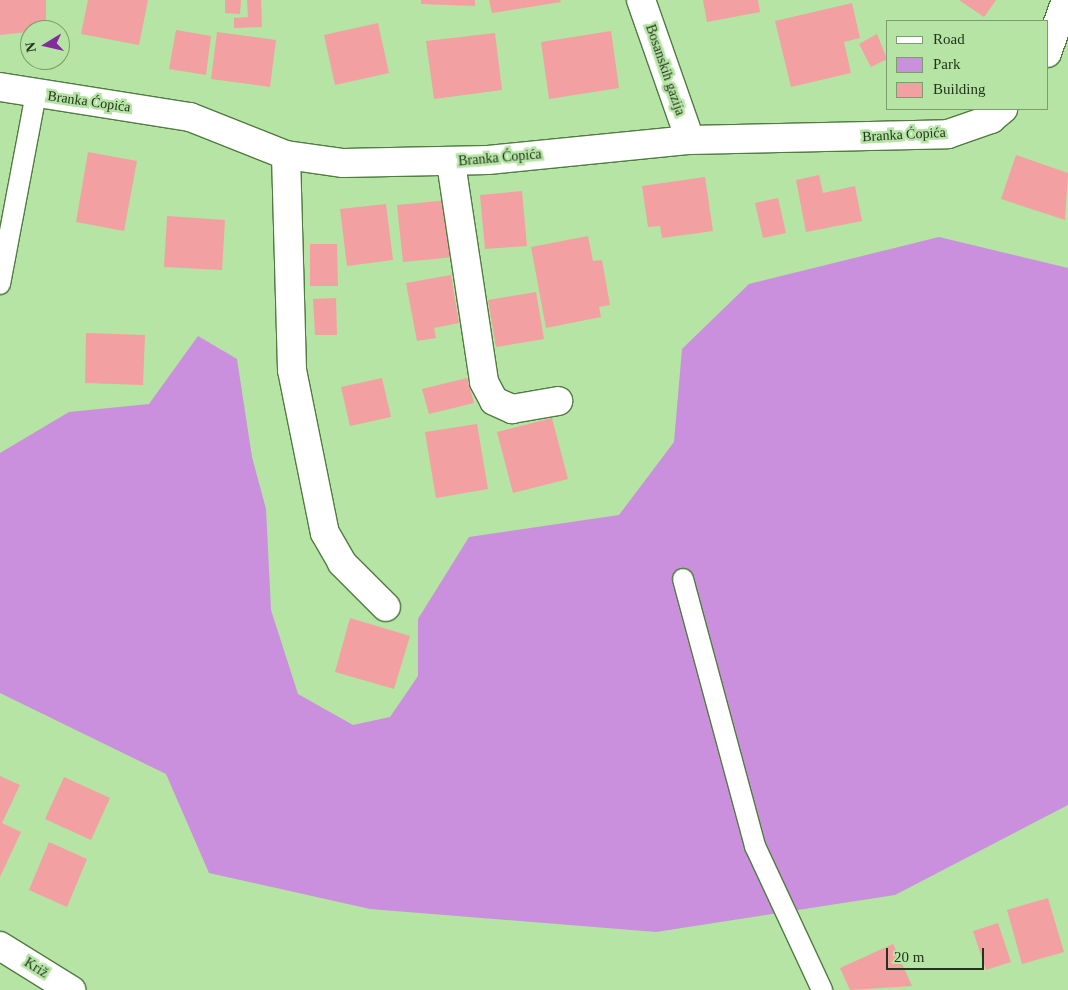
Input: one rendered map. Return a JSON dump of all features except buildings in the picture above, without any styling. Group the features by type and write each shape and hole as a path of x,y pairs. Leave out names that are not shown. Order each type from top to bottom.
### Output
{"street":[{"name":"Bosanskih gazija","path":"641,0 690,140"},
{"path":"1048,50 1066,0"},
{"name":"Branka Ćopića","path":"0,87 190,116 286,155 343,163 451,163 690,140 948,134 991,119 1003,110"},
{"path":"286,155 296,402 325,533 342,563 386,607"},
{"path":"451,163 484,382 494,401 512,409 558,401"},
{"name":"Križ","path":"0,946 71,990"}],"lane":[{"path":"0,284 36,94"},
{"path":"683,579 756,846 822,990"}],"green space":[{"path":"939,237 1068,268 1068,805 895,895 656,932 370,909 209,873 166,774 0,693 0,453 69,412 149,404 198,336 237,359 252,457 266,509 271,610 298,694 353,725 390,717 418,676 418,619 469,537 619,515 674,442 682,349 749,284"}]}
